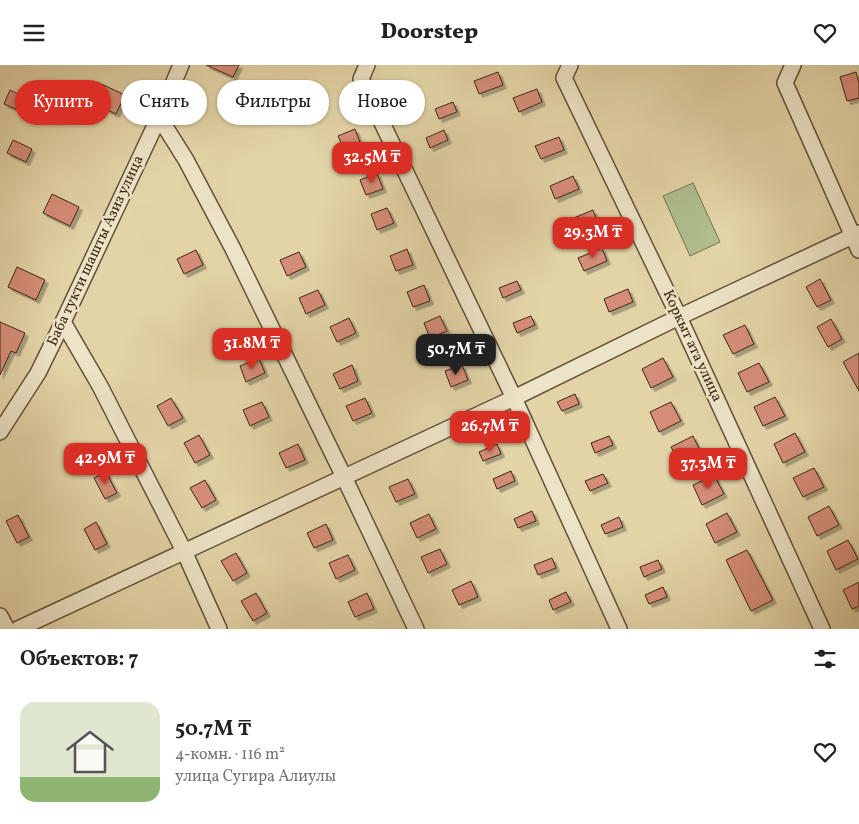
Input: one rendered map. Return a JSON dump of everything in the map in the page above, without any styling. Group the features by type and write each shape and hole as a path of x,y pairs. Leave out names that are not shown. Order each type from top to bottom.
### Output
{"street":[{"name":"Баба тукти шашты Азиз улица","path":"175,80 181,65"},
{"path":"368,65 361,79 514,398 619,629"},
{"name":"Коркыт ата улица","path":"570,65 564,77 679,317 822,629"},
{"path":"18,629 514,398 679,317 857,240 785,83 793,65"},
{"name":"Баба тукти шашты Азиз улица","path":"0,432 38,373 155,125"},
{"path":"164,125 186,160 233,249 416,629"},
{"path":"63,322 100,386 184,551 219,629"},
{"path":"0,616 7,629"}],"green space":[{"path":"693,183 720,242 690,256 663,196"}],"building":[{"path":"206,65 239,65 233,77"},
{"path":"498,72 503,85 479,94 474,81"},
{"path":"856,72 859,83 859,98 847,101 840,77"},
{"path":"111,88 121,93 121,103 116,114 111,112"},
{"path":"537,89 542,102 519,112 513,98"},
{"path":"10,90 15,92 15,109 4,104"},
{"path":"453,102 457,112 439,119 435,109"},
{"path":"355,129 361,145 345,151 338,136"},
{"path":"444,130 448,140 430,148 426,138"},
{"path":"559,137 564,150 541,159 535,146"},
{"path":"13,140 32,149 26,162 7,153"},
{"path":"377,173 383,189 366,195 360,180"},
{"path":"573,176 579,189 555,199 550,186"},
{"path":"52,194 79,207 70,226 43,213"},
{"path":"387,208 394,223 377,230 371,214"},
{"path":"593,210 598,223 575,233 569,220"},
{"path":"602,248 607,261 584,271 578,258"},
{"path":"407,249 413,265 396,271 390,256"},
{"path":"196,250 203,265 184,274 177,259"},
{"path":"299,252 306,267 287,276 280,260"},
{"path":"17,267 45,280 36,300 8,287"},
{"path":"820,279 831,300 817,307 806,287"},
{"path":"517,281 521,290 503,298 499,288"},
{"path":"424,285 430,301 413,307 407,292"},
{"path":"628,289 633,302 609,312 604,299"},
{"path":"318,290 325,305 306,314 299,298"},
{"path":"440,316 447,331 430,338 424,323"},
{"path":"531,316 535,325 517,333 513,323"},
{"path":"349,318 356,333 337,342 330,327"},
{"path":"831,319 842,339 828,347 817,327"},
{"path":"0,322 25,333 16,353 11,351 0,375"},
{"path":"745,325 754,344 733,354 723,335"},
{"path":"859,353 859,391 843,362"},
{"path":"259,358 265,373 246,382 240,366"},
{"path":"663,358 673,377 651,388 642,369"},
{"path":"759,363 769,382 747,392 738,373"},
{"path":"352,365 358,381 340,389 333,374"},
{"path":"462,365 468,380 451,387 445,371"},
{"path":"575,394 579,404 562,411 557,402"},
{"path":"775,397 785,416 763,426 754,407"},
{"path":"171,398 183,418 168,426 157,406"},
{"path":"365,398 372,413 353,421 346,406"},
{"path":"262,402 269,417 250,426 243,410"},
{"path":"671,402 681,421 659,432 650,412"},
{"path":"795,433 805,452 783,463 774,444"},
{"path":"199,435 210,455 195,463 184,443"},
{"path":"609,436 613,445 595,453 591,443"},
{"path":"693,436 702,455 681,466 671,447"},
{"path":"298,444 305,460 286,468 279,453"},
{"path":"497,444 501,454 483,461 479,452"},
{"path":"814,468 824,487 803,497 793,478"},
{"path":"511,471 515,481 497,489 493,479"},
{"path":"106,472 117,493 105,499 94,478"},
{"path":"603,474 608,483 590,491 585,481"},
{"path":"714,475 724,494 702,505 693,485"},
{"path":"408,479 415,494 396,502 389,487"},
{"path":"205,480 216,500 202,508 190,488"},
{"path":"829,506 839,525 817,536 808,517"},
{"path":"532,511 536,521 518,528 514,519"},
{"path":"727,513 737,532 715,543 706,524"},
{"path":"429,514 436,529 417,538 410,523"},
{"path":"18,515 29,537 17,543 6,521"},
{"path":"619,517 623,527 605,534 601,525"},
{"path":"96,522 107,544 95,550 84,529"},
{"path":"326,524 333,540 314,548 307,533"},
{"path":"848,540 858,559 836,570 827,551"},
{"path":"440,549 447,564 428,573 421,557"},
{"path":"747,550 773,600 751,611 726,560"},
{"path":"236,553 247,573 233,581 221,561"},
{"path":"348,555 355,570 336,579 329,563"},
{"path":"552,558 556,568 538,575 534,565"},
{"path":"658,560 662,569 644,577 640,567"},
{"path":"471,581 478,597 459,605 452,590"},
{"path":"859,582 859,606 852,609 843,590"},
{"path":"663,587 667,597 649,604 645,595"},
{"path":"566,592 571,602 553,610 549,600"},
{"path":"256,593 267,613 253,621 241,601"},
{"path":"367,593 374,609 355,617 348,602"}]}
